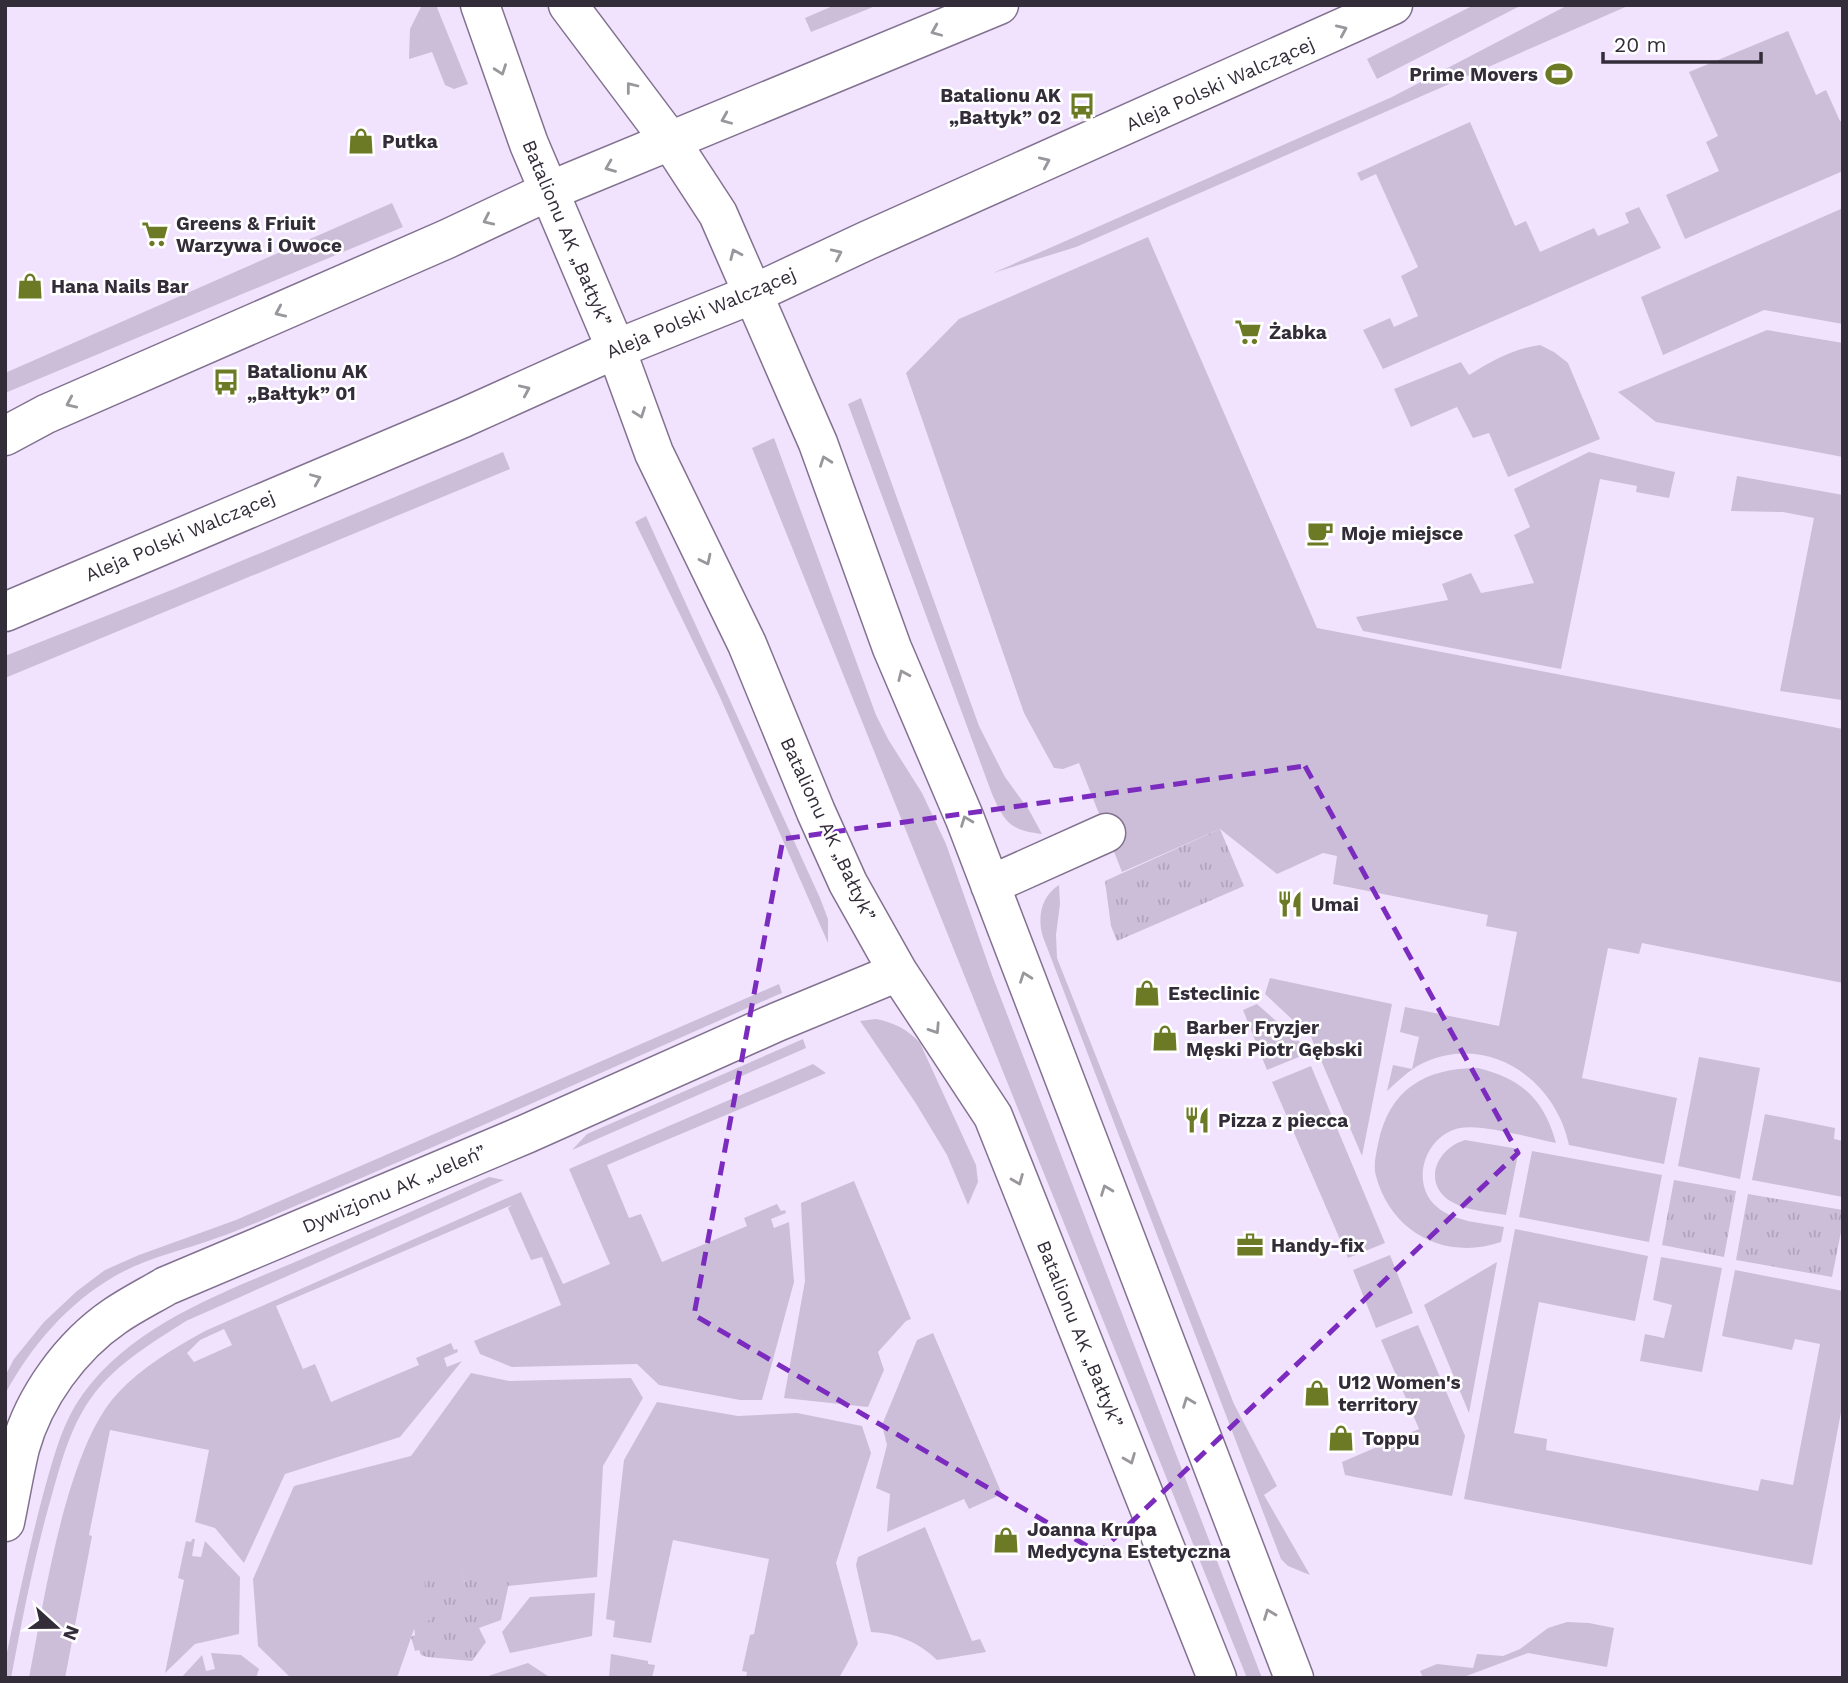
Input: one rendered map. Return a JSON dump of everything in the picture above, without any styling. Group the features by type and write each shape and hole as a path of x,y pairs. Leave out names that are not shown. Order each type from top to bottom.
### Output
{"street":[{"name":"Batalionu AK „Bałtyk”","path":"480,5 522,126 616,349 654,453 747,644 848,883 898,972 993,1116 1217,1678"},
{"path":"568,5 671,142 718,214 818,443 892,648 951,784 1294,1678"},
{"path":"5,436 46,414 447,239 550,191 999,5"},
{"name":"Aleja Polski Walczącej","path":"5,612 463,418 616,349 753,294 1393,5"},
{"path":"990,885 1106,834"},
{"name":"Dywizjonu AK „Jeleń”","path":"5,1522 20,1447 36,1405 59,1370 85,1341 114,1317 166,1286 526,1134 777,1022 898,972"}],"highlighted area":[{"path":"1305,766 1518,1153 1099,1553 694,1315 783,839"}],"green space":[{"path":"422,5 436,5 468,84 454,89 445,85 432,52 409,59 410,29"},
{"path":"835,5 878,5 811,32 805,18"},
{"path":"1474,5 1522,5 1377,79 1367,59"},
{"path":"1568,5 1630,5 1076,247 993,273 1392,97"},
{"path":"1788,31 1816,95 1826,90 1840,121 1843,121 1843,171 1685,239 1666,195 1719,171 1706,142 1718,136 1689,72"},
{"path":"1470,122 1515,226 1526,221 1540,252 1594,228 1598,236 1629,223 1625,213 1639,207 1661,248 1383,369 1363,330 1390,318 1394,327 1418,316 1401,276 1418,267 1376,174 1361,181 1357,173"},
{"path":"392,203 403,227 5,393 5,373"},
{"path":"1843,208 1843,324 1764,310 1663,355 1641,297"},
{"path":"1148,237 1317,628 1843,729 1843,983 1642,943 1639,954 1608,948 1582,1078 1677,1098 1664,1164 1569,1145 1561,1121 1549,1100 1533,1081 1514,1067 1493,1058 1470,1054 1446,1056 1421,1064 1387,1091 1393,1065 1412,1069 1419,1037 1400,1032 1405,1007 1499,1026 1517,932 1486,926 1488,915 1333,884 1337,856 1323,853 1277,874 1220,829 1122,872 1079,763 1063,769 1054,768 1024,713 906,373 959,319"},
{"path":"1767,330 1843,343 1843,457 1656,422 1618,392"},
{"path":"1540,345 1568,363 1600,439 1508,477 1489,433 1473,438 1457,407 1411,427 1394,389 1461,362 1469,375 1494,360"},
{"path":"861,398 979,726 1005,777 1029,810 1042,834 1023,830 1010,823 992,794 848,404"},
{"path":"774,438 876,715 922,793 946,844 992,975 1262,1678 1247,1678 752,448"},
{"path":"503,452 510,469 5,678 5,656"},
{"path":"1589,452 1675,472 1669,498 1636,492 1637,486 1600,479 1561,669 1363,631 1356,617 1448,600 1442,584 1471,573 1481,593 1534,583 1514,535 1530,527 1514,489"},
{"path":"1737,476 1843,495 1842,700 1780,691 1814,518 1783,512 1731,511"},
{"path":"646,516 820,898 828,919 828,943 719,695 635,522"},
{"path":"1220,829 1244,886 1117,941 1111,926 1105,881"},
{"path":"1059,885 1057,958 1234,1404 1277,1486 1264,1495 1310,1575 1288,1566 1281,1559 1043,937 1040,922 1044,901"},
{"path":"1270,978 1392,1004 1362,1156 1311,1037 1265,994"},
{"path":"779,984 782,993 486,1124 249,1226 151,1260 115,1276 81,1299 52,1327 5,1394 5,1376 14,1359 44,1322 77,1291 105,1270 236,1220"},
{"path":"1257,1004 1301,1043 1306,1054 1267,1070 1243,1010"},
{"path":"876,1019 900,1027 920,1043 976,1165 978,1182 968,1205 947,1155 860,1021"},
{"path":"803,1039 806,1048 572,1150 587,1134"},
{"path":"1699,1057 1760,1068 1740,1179 1678,1166"},
{"path":"813,1064 826,1073 607,1165 629,1218 641,1214 662,1262 747,1226 744,1218 777,1204 781,1211 785,1210 786,1213 771,1219 774,1228 789,1222 794,1282 762,1400 740,1400 659,1385 637,1364 512,1367 480,1354 474,1341 561,1305 542,1257 531,1260 508,1208 512,1205 276,1306 303,1369 315,1364 331,1402 419,1365 416,1358 451,1343 458,1352 444,1358 447,1367 462,1361 400,1437 285,1474 244,1563 215,1528 195,1522 209,1450 110,1430 65,1678 29,1678 50,1569 71,1487 84,1450 100,1418 127,1384 159,1359 205,1331 521,1192 563,1284 610,1264 569,1169","holes":["224,1329 232,1345 194,1362 187,1353 200,1340"]},
{"path":"1311,1066 1385,1243 1348,1258 1272,1082"},
{"path":"1478,1068 1507,1078 1529,1093 1545,1114 1556,1143 1470,1127 1448,1132 1438,1140 1425,1161 1423,1173 1424,1186 1429,1197 1437,1207 1452,1216 1504,1227 1501,1242 1460,1248 1424,1238 1394,1213 1383,1196 1376,1176 1375,1160 1383,1125 1400,1096 1412,1085 1442,1072"},
{"path":"1765,1114 1835,1128 1834,1139 1843,1141 1843,1197 1752,1180"},
{"path":"1465,1140 1519,1149 1506,1215 1458,1205 1443,1195 1437,1186 1436,1168 1440,1159 1446,1151"},
{"path":"1532,1151 1662,1175 1649,1242 1519,1217"},
{"path":"489,1177 504,1180 186,1321 137,1354 103,1383 80,1416 65,1453 35,1561 11,1678 5,1678 5,1662 23,1576 53,1458 75,1406 96,1378 121,1353 180,1314 244,1283"},
{"path":"1674,1180 1736,1191 1724,1257 1662,1245"},
{"path":"854,1181 911,1319 906,1321 878,1352 884,1370 868,1407 784,1398 805,1281 801,1203"},
{"path":"1748,1194 1843,1210 1832,1277 1736,1260"},
{"path":"1515,1229 1648,1256 1635,1321 1539,1302 1514,1433 1547,1439 1546,1450 1758,1491 1761,1479 1793,1485 1820,1344 1795,1339 1792,1350 1722,1336 1735,1270 1843,1291 1843,1402 1812,1565 1464,1499"},
{"path":"1390,1255 1413,1313 1376,1328 1353,1270"},
{"path":"1661,1257 1722,1268 1702,1372 1640,1361 1645,1334 1664,1338 1672,1305 1653,1300"},
{"path":"1497,1262 1469,1413 1424,1305"},
{"path":"1418,1325 1465,1436 1452,1496 1345,1475 1342,1462 1419,1429 1381,1340"},
{"path":"933,1333 1002,1494 969,1509 964,1499 887,1532 890,1494 876,1488 887,1445 882,1425 917,1340"},
{"path":"471,1373 509,1381 631,1378 643,1398 603,1466 597,1577 507,1586 458,1560 465,1583 431,1619 414,1629 398,1675 394,1678 291,1678 258,1646 253,1579 294,1486 411,1456"},
{"path":"657,1402 738,1416 797,1413 862,1426 871,1453 836,1563 858,1644 839,1678 746,1678 747,1672 742,1671 750,1635 754,1634 769,1559 673,1540 651,1643 613,1637 615,1621 606,1619 624,1460"},
{"path":"925,1527 972,1641 980,1639 986,1652 937,1660 923,1648 907,1640 871,1632 856,1565 858,1557"},
{"path":"195,1539 192,1556 201,1557 205,1541 240,1577 239,1634 195,1644 165,1673 184,1580 178,1578 186,1541 191,1542"},
{"path":"482,1558 489,1575 497,1574 509,1583 501,1620 479,1628 486,1642 472,1661 427,1657 421,1655 419,1650 415,1651 411,1637 415,1635 414,1628 431,1619 424,1581 465,1583 457,1559"},
{"path":"595,1593 592,1636 510,1653 502,1632 530,1597"},
{"path":"1567,1622 1614,1628 1607,1667 1528,1653 1461,1678 1423,1678 1420,1671 1437,1664 1473,1668 1477,1654 1503,1656 1520,1649 1548,1628"},
{"path":"211,1653 241,1655 259,1669 256,1678 181,1678 202,1655 206,1671 215,1669"},
{"path":"611,1654 648,1661 648,1664 655,1665 652,1678 609,1678"},
{"path":"528,1663 551,1678 482,1678"}],"place":[{"name":"Prime Movers","path":"1559,74"},
{"name":"Batalionu AK „Bałtyk” 02","path":"1082,106"},
{"name":"Putka","path":"361,141"},
{"name":"Greens & Friuit Warzywa i Owoce","path":"155,234"},
{"name":"Hana Nails Bar","path":"30,286"},
{"name":"Żabka","path":"1248,332"},
{"name":"Batalionu AK „Bałtyk” 01","path":"226,382"},
{"name":"Moje miejsce","path":"1320,533"},
{"name":"Umai","path":"1290,904"},
{"name":"Esteclinic","path":"1147,993"},
{"name":"Barber Fryzjer Męski Piotr Gębski","path":"1165,1038"},
{"name":"Pizza z piecca","path":"1197,1120"},
{"name":"Handy-fix","path":"1250,1245"},
{"name":"U12 Women's territory","path":"1317,1393"},
{"name":"Toppu","path":"1341,1438"},
{"name":"Joanna Krupa Medycyna Estetyczna","path":"1006,1540"}]}
